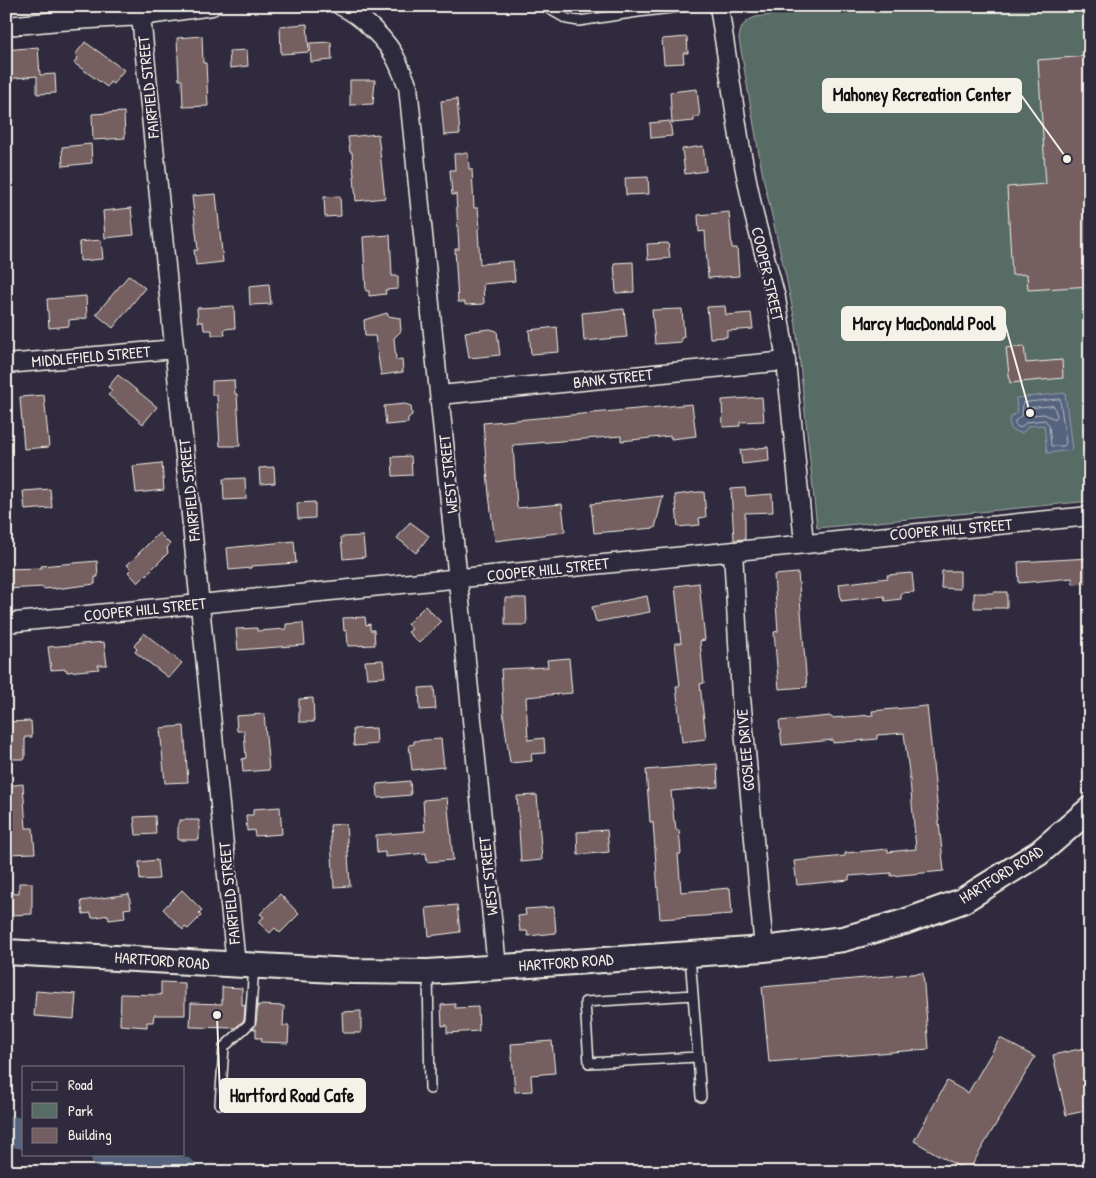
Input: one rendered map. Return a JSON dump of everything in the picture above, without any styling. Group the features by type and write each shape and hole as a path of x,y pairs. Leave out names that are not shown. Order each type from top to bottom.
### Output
{"main road":[{"name":"HARTFORD ROAD","path":"6,952 245,965 428,972 764,949 843,939 904,922 962,901 1039,853 1090,809"}],"street":[{"path":"6,26 58,14 141,16 212,6"},
{"name":"WEST STREET","path":"341,6 350,10 378,34 397,59 408,86 497,968"},
{"name":"COOPER STREET","path":"719,6 743,159 754,215 776,298 786,361 804,543"},
{"name":"FAIRFIELD STREET","path":"141,16 200,603 245,965"},
{"name":"MIDDLEFIELD STREET","path":"6,364 175,349"},
{"name":"BANK STREET","path":"440,395 786,361"},
{"name":"COOPER HILL STREET","path":"6,623 1090,516"},
{"name":"GOSLEE DRIVE","path":"733,551 741,697 764,949"}],"lane":[{"path":"544,6 567,19 579,21 688,6"},
{"path":"690,953 701,1097"},
{"path":"220,1104 224,1047 250,1023 245,965"},
{"path":"428,972 430,1089"},
{"path":"693,996 585,1002 589,1063 698,1057"}],"green space":[{"path":"839,6 1090,6 1090,501 817,528 796,326 763,177 739,39 743,25 748,20 756,17"}],"water":[{"path":"1065,393 1072,450 1047,453 1044,425 1028,426 1021,433 1011,430 1009,420 1017,413 1016,398"}],"building":[{"path":"307,24 309,52 281,54 280,26"},
{"path":"202,36 203,63 206,63 208,106 183,107 182,80 179,80 177,38"},
{"path":"687,37 688,53 683,53 684,63 664,64 662,39"},
{"path":"85,42 124,70 113,84 110,82 107,87 74,63 78,58 75,55"},
{"path":"331,42 332,60 311,62 310,43"},
{"path":"38,47 40,75 55,74 56,93 37,94 37,76 6,79 6,50"},
{"path":"247,50 248,66 230,68 229,51"},
{"path":"1088,56 1090,82 1090,286 1028,290 1027,274 1012,275 1007,187 1046,184 1038,60"},
{"path":"350,80 375,80 373,104 350,105"},
{"path":"697,89 700,117 694,117 694,121 672,123 670,92"},
{"path":"457,99 460,134 444,135 441,101"},
{"path":"124,112 125,138 93,140 92,114"},
{"path":"670,121 672,136 651,138 650,123"},
{"path":"378,134 385,198 356,201 352,152 350,152 348,137"},
{"path":"91,144 92,163 63,166 62,147"},
{"path":"703,146 706,171 685,174 682,149"},
{"path":"468,153 469,169 472,169 474,208 478,208 480,264 513,261 515,281 483,284 484,304 465,305 465,302 458,302 455,249 459,249 456,194 452,195 450,170 455,170 454,154"},
{"path":"648,177 649,194 626,195 625,178"},
{"path":"216,194 223,262 196,265 194,250 198,250 192,196"},
{"path":"340,196 341,216 325,217 324,197"},
{"path":"131,208 134,235 105,238 103,211"},
{"path":"729,212 732,248 737,248 739,276 708,278 705,231 699,232 698,215"},
{"path":"390,235 392,276 398,276 398,289 385,290 386,294 369,296 369,291 366,291 363,237"},
{"path":"101,240 103,259 80,261 79,242"},
{"path":"668,243 670,258 648,260 647,244"},
{"path":"633,262 634,292 616,293 614,263"},
{"path":"129,275 145,288 113,328 96,314"},
{"path":"269,284 271,304 250,305 249,286"},
{"path":"86,296 87,318 69,320 69,326 49,328 47,299"},
{"path":"234,306 235,328 224,329 225,335 212,335 212,330 204,330 203,322 198,322 197,308"},
{"path":"725,306 726,315 751,313 753,329 727,331 727,337 710,338 707,307"},
{"path":"624,309 627,337 584,341 582,313"},
{"path":"682,309 684,337 681,338 681,342 655,344 652,310"},
{"path":"387,313 388,316 400,318 401,331 394,338 396,360 402,359 403,372 381,375 375,336 365,336 364,320"},
{"path":"557,327 559,352 531,354 529,330"},
{"path":"490,329 497,331 500,355 469,358 465,332"},
{"path":"1024,346 1026,363 1062,360 1063,378 1010,383 1006,348"},
{"path":"118,375 157,407 143,424 108,395 112,390 108,387"},
{"path":"234,380 235,394 237,394 240,446 220,446 217,395 212,395 212,381"},
{"path":"44,395 49,447 24,449 20,397"},
{"path":"762,397 764,421 740,422 740,426 723,427 722,400"},
{"path":"405,404 411,406 412,415 408,418 408,423 386,425 384,406"},
{"path":"692,404 696,436 671,439 671,436 621,441 621,436 513,445 517,508 562,504 565,532 495,541 483,423"},
{"path":"768,447 769,461 742,464 740,450"},
{"path":"411,456 412,475 393,476 392,457"},
{"path":"162,463 164,490 136,493 133,466"},
{"path":"274,467 275,483 260,484 259,468"},
{"path":"245,478 246,499 224,500 223,479"},
{"path":"745,488 746,496 772,494 773,512 745,513 745,539 734,540 731,489"},
{"path":"50,489 52,508 25,510 23,491"},
{"path":"704,492 706,517 699,518 700,525 678,527 675,495"},
{"path":"663,496 655,528 594,533 591,504"},
{"path":"315,502 315,518 298,519 297,503"},
{"path":"410,522 429,536 416,553 397,538"},
{"path":"159,533 170,544 167,548 168,553 138,583 128,572 131,569 127,565"},
{"path":"363,536 365,557 343,559 341,537"},
{"path":"294,541 296,563 251,566 251,568 229,570 227,548"},
{"path":"1090,558 1089,583 1073,584 1072,578 1019,583 1018,562"},
{"path":"97,561 98,577 95,577 95,584 55,589 43,589 43,587 6,589 6,569 42,568 41,566"},
{"path":"942,571 960,571 960,589 941,588"},
{"path":"798,573 807,687 779,689 774,632 778,631 774,575"},
{"path":"912,573 914,592 901,593 901,599 885,601 884,596 841,601 839,584 888,578 887,575"},
{"path":"699,583 705,640 700,641 704,683 700,684 706,739 682,742 676,686 680,686 675,643 681,643 675,586"},
{"path":"1007,592 1007,608 974,608 974,593"},
{"path":"647,596 650,612 596,622 592,607"},
{"path":"505,598 526,598 527,625 505,625"},
{"path":"425,606 441,622 419,643 408,632 412,629 407,624"},
{"path":"365,617 366,625 370,624 370,630 374,630 375,645 348,646 347,631 344,631 343,618"},
{"path":"303,623 305,645 238,650 236,629 257,628 257,631 286,629 286,624"},
{"path":"144,633 182,663 169,678 135,652 137,649 134,646"},
{"path":"104,642 107,665 98,665 99,669 67,672 66,669 51,670 48,647"},
{"path":"569,658 572,693 526,697 528,740 544,738 545,753 531,754 532,761 510,763 504,720 501,669 548,667 547,660"},
{"path":"383,660 385,677 367,678 365,661"},
{"path":"434,687 436,709 420,710 419,688"},
{"path":"313,698 314,722 299,722 299,699"},
{"path":"927,706 944,871 891,876 891,873 849,876 849,880 797,885 794,861 845,856 845,853 888,849 888,852 916,849 910,780 904,733 877,735 877,739 833,743 833,740 782,745 779,721 830,716 832,718 873,715 872,711"},
{"path":"264,714 269,770 243,772 242,759 246,758 244,731 237,731 236,716"},
{"path":"31,721 32,737 25,737 25,759 6,759 6,722"},
{"path":"184,726 188,782 165,783 160,728"},
{"path":"376,728 377,744 354,746 353,729"},
{"path":"441,739 444,767 412,770 409,745 414,744 414,741"},
{"path":"717,764 718,787 671,791 674,821 676,830 679,830 681,854 678,854 681,892 730,888 732,914 660,919 653,822 650,822 646,770"},
{"path":"410,781 411,795 378,798 377,784"},
{"path":"23,784 26,828 33,828 35,853 7,854 6,786"},
{"path":"537,795 542,860 521,862 517,796"},
{"path":"447,798 453,860 427,862 426,853 385,857 385,852 377,853 376,835 425,831 423,800"},
{"path":"280,807 282,834 255,836 254,830 247,831 246,815 253,815 253,809"},
{"path":"155,816 156,834 136,835 134,817"},
{"path":"180,820 199,820 199,840 178,840 178,823 180,823"},
{"path":"346,824 350,886 334,887 330,825"},
{"path":"607,830 609,852 578,855 577,832"},
{"path":"157,860 159,879 140,880 139,862"},
{"path":"19,883 32,883 32,914 12,915 12,894 19,893"},
{"path":"182,890 202,910 199,913 201,916 188,929 185,927 183,930 163,909"},
{"path":"129,894 131,908 124,909 125,918 109,920 108,915 92,918 91,913 83,914 81,901"},
{"path":"280,894 299,914 280,933 275,928 270,933 258,922 264,917 260,914"},
{"path":"457,905 460,932 429,936 426,908"},
{"path":"554,907 556,933 528,936 527,931 520,931 518,916 526,915 525,909"},
{"path":"923,973 929,1049 769,1062 762,987"},
{"path":"161,982 185,983 185,1015 154,1015 153,1022 147,1022 147,1027 120,1025 121,994 161,995"},
{"path":"222,987 242,988 242,1005 245,1005 244,1020 235,1028 190,1027 191,1003 222,1004"},
{"path":"36,991 76,994 74,1019 34,1016"},
{"path":"455,1004 455,1008 478,1007 479,1031 447,1033 447,1025 442,1026 441,1005"},
{"path":"258,1005 284,1006 283,1026 289,1026 288,1043 261,1042 262,1038 256,1038 256,1029 253,1029 256,1023"},
{"path":"361,1011 361,1033 343,1033 342,1012"},
{"path":"1000,1038 1035,1057 968,1172 914,1141 947,1081 968,1093"},
{"path":"552,1041 555,1073 531,1075 532,1091 515,1092 511,1044"},
{"path":"1084,1048 1090,1075 1090,1110 1066,1115 1053,1055"}],"waterway":[{"path":"6,1130 22,1134"},
{"path":"114,1156 183,1172"}],"place":[{"name":"Mahoney Recreation Center","path":"1067,159"},
{"name":"Marcy MacDonald Pool","path":"1030,413"},
{"name":"Hartford Road Cafe","path":"217,1015"}]}
